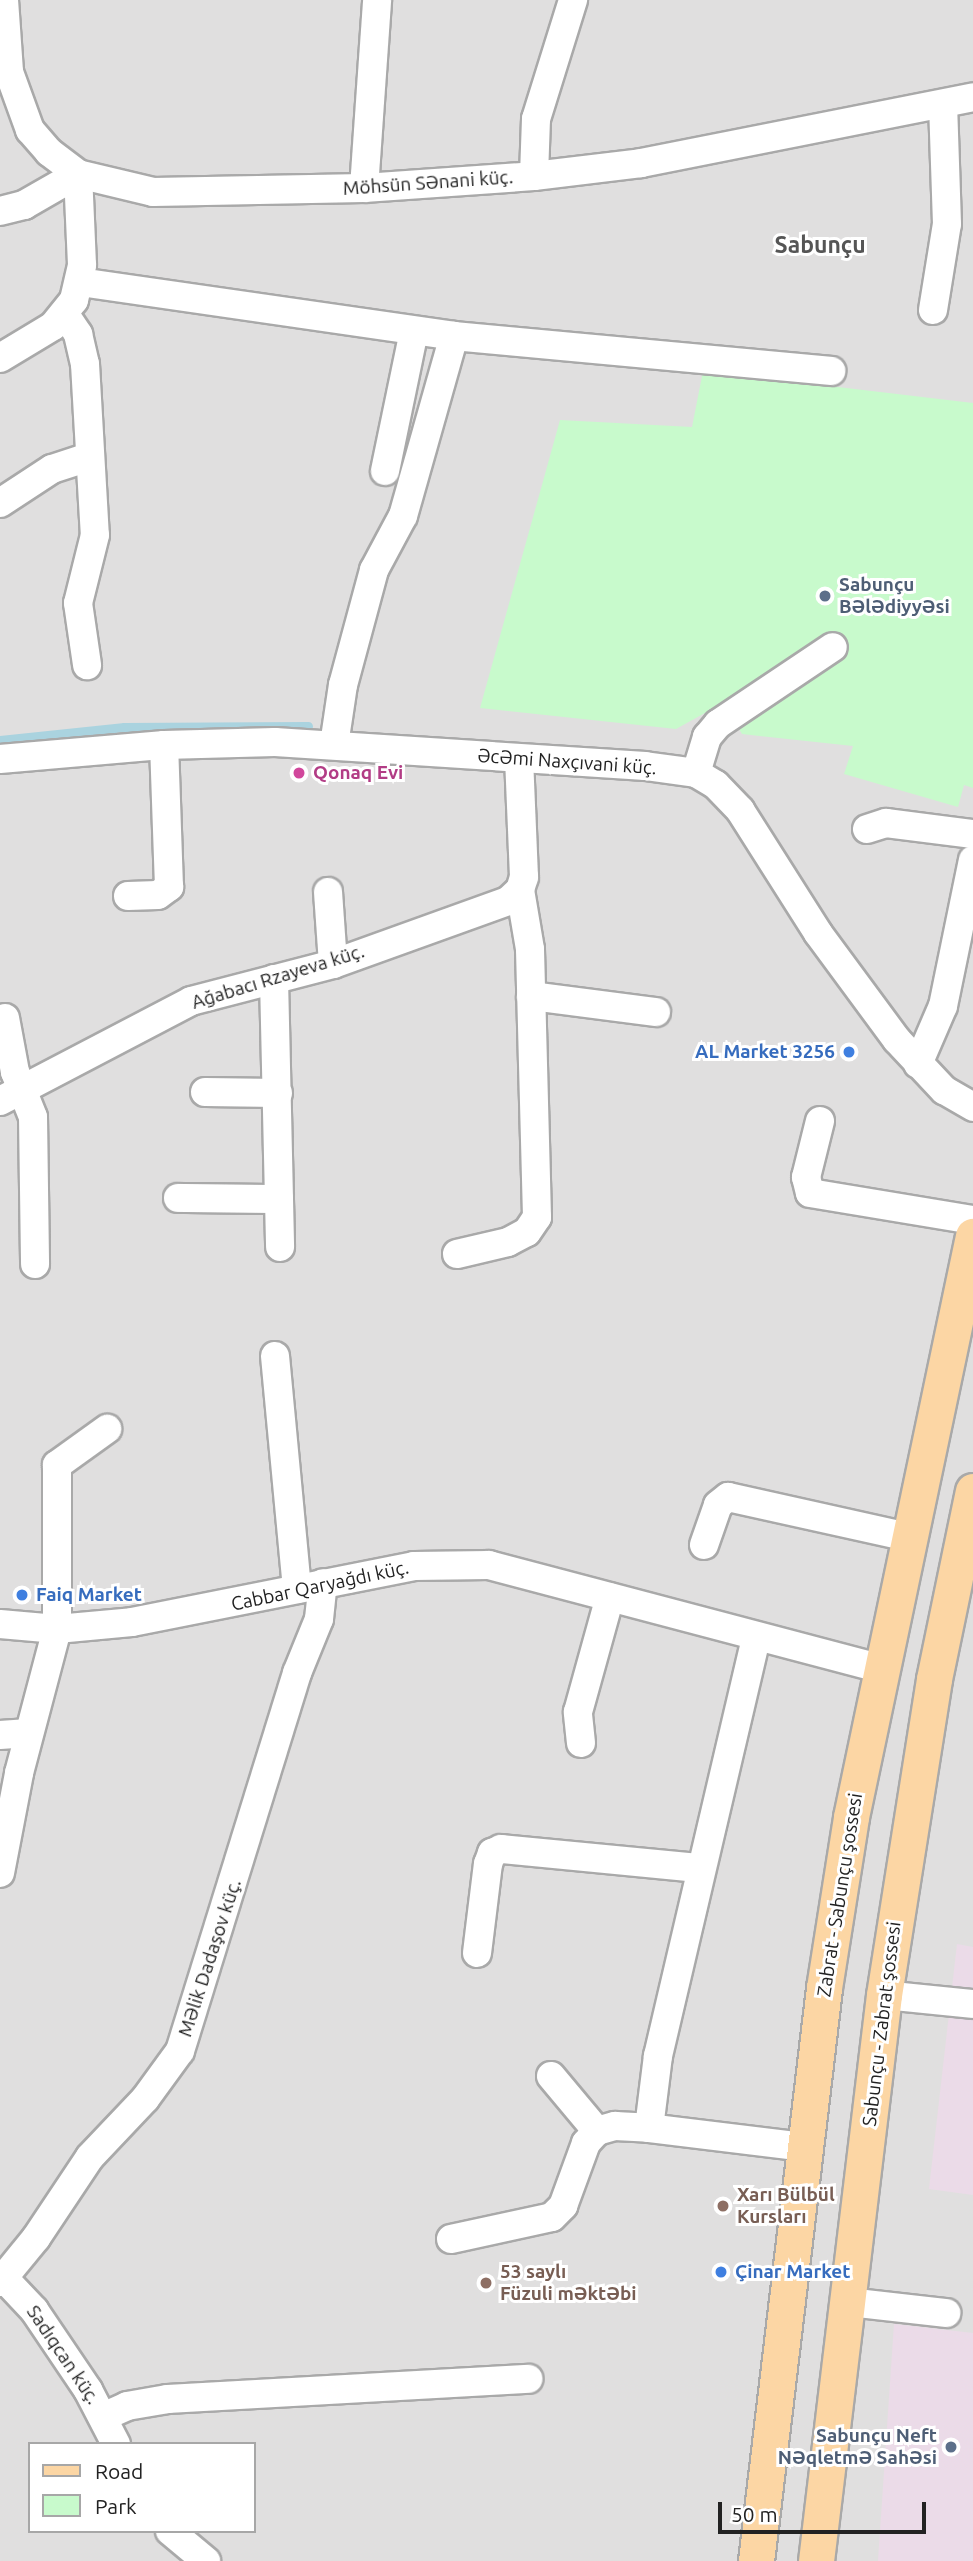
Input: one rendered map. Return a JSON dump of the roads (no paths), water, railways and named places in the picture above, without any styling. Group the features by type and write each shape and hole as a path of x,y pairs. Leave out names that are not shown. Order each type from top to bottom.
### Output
{"main road":[{"name":"Zabrat - Sabunçu şossesi","path":"756,2561 804,2147 851,1817 879,1668 973,1236"},
{"name":"Sabunçu - Zabrat şossesi","path":"816,2561 884,1995 934,1679 973,1490"}],"street":[{"name":"Möhsün Sənani küç.","path":"4,0 9,72 17,106 48,152 78,174 153,192 364,188 534,176 640,163 973,97"},
{"path":"364,188 377,0"},
{"path":"534,176 536,118 572,0"},
{"path":"933,310 961,192 943,104"},
{"path":"0,211 24,205 78,174 80,282 65,316 36,340 0,358"},
{"path":"80,282 454,336 831,371"},
{"path":"65,316 82,345 90,457 95,535 78,603 88,665"},
{"path":"385,471 414,331"},
{"path":"334,745 343,685 374,570 403,516 454,336"},
{"path":"0,503 52,469 90,457"},
{"path":"696,774 707,737 718,724 833,647"},
{"path":"128,896 158,895 169,887 164,745"},
{"name":"Əcəmi Naxçıvani küç.","path":"0,759 164,745 334,745 696,774 716,785 740,810 818,933 918,1064 944,1090 973,1107"},
{"path":"457,1254 508,1242 527,1231 537,1217 527,913 520,890 524,859 519,759"},
{"path":"867,829 886,824 973,834"},
{"path":"918,1064 943,1006 973,860"},
{"name":"Ağabacı Rzayeva küç.","path":"12,1096 191,1001 333,964 431,925 502,904 520,890"},
{"path":"328,892 333,964"},
{"path":"274,979 280,1247"},
{"path":"531,996 656,1012"},
{"path":"5,1018 15,1072 12,1096 35,1135 36,1264"},
{"path":"205,1092 278,1093"},
{"path":"820,1121 806,1177 810,1193 973,1220"},
{"path":"178,1198 279,1199"},
{"name":"Məlik Dadaşov küç.","path":"2,2278 90,2157 145,2099 180,2051 297,1672 319,1619 310,1586 275,1356"},
{"path":"0,1873 29,1733 57,1629 57,1465 107,1429"},
{"path":"704,1545 718,1505 728,1496 908,1537"},
{"name":"Cabbar Qaryağdı küç.","path":"0,1624 57,1629 132,1622 414,1566 489,1565 879,1668"},
{"path":"581,1743 578,1712 610,1597"},
{"path":"649,2128 657,2056 755,1637"},
{"path":"0,1735 29,1733"},
{"path":"477,1953 488,1864 492,1853 502,1849 700,1868"},
{"path":"884,1995 973,2004"},
{"path":"551,2076 597,2131"},
{"path":"451,2239 552,2217 563,2206 586,2143 597,2131 615,2126 804,2147"},
{"name":"Sadıqcan küç.","path":"2,2278 34,2310 105,2416 116,2442"},
{"path":"848,2302 946,2313"},
{"path":"105,2416 127,2406 168,2399 528,2379"},
{"path":"172,2533 206,2561"}],"waterway":[{"path":"0,740 124,727 308,726"}],"place":[{"name":"Sabunçu Bələdiyyəsi","path":"825,596"},
{"name":"Qonaq Evi","path":"299,773"},
{"name":"AL Market 3256","path":"849,1052"},
{"name":"Faiq Market","path":"22,1595"},
{"name":"Xarı Bülbül Kursları","path":"723,2206"},
{"name":"Çinar Market","path":"721,2272"},
{"name":"53 saylı Füzuli məktəbi","path":"486,2283"},
{"name":"Sabunçu Neft Nəqletmə Sahəsi","path":"951,2447"}],"district":[{"name":"Sabunçu","path":"820,245"}]}
